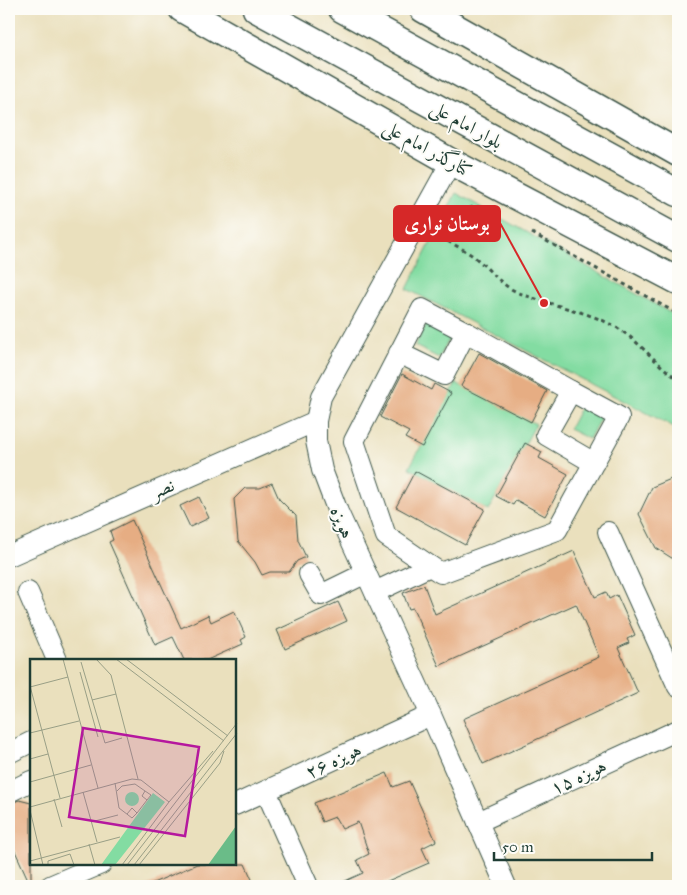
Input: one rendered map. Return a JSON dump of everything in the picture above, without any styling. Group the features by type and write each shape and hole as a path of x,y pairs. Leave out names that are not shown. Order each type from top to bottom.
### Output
{"main road":[{"name":"کنارگذر امام علی","path":"182,9 451,162 678,281"},
{"name":"بلوار امام علی","path":"256,9 678,239"},
{"path":"342,9 678,192"},
{"path":"423,9 678,153"}],"street":[{"name":"هویزه","path":"451,162 321,397 316,421 316,441 322,470 506,886"},
{"path":"422,309 619,417 557,530 440,574 386,536 354,440 399,353 422,309"},
{"path":"399,353 444,375 466,332"},
{"path":"571,391 546,435 594,463"},
{"name":"نصر","path":"9,556 316,421"},
{"path":"608,532 678,687"},
{"path":"375,592 430,566"},
{"path":"309,574 321,595 366,573"},
{"path":"28,592 57,659"},
{"name":"هویزه ۲۶","path":"236,805 432,715"},
{"name":"هویزه ۱۵","path":"478,822 678,730"},
{"path":"9,753 30,742"},
{"path":"9,792 30,782"},
{"path":"266,791 308,886"},
{"path":"50,886 99,865"}],"path":[{"path":"449,242 463,213 474,206 487,208 495,213"},
{"path":"416,223 474,257 501,283 516,292 550,305 580,310 616,327 654,362 678,379"},
{"path":"528,231 678,314"}],"green space":[{"path":"456,193 678,317 678,429 407,289"},
{"path":"428,321 452,334 439,358 415,346"},
{"path":"456,383 536,424 488,511 409,468"},
{"path":"581,406 601,417 589,439 569,429"}],"building":[{"path":"479,353 547,391 531,422 461,386"},
{"path":"402,374 431,390 434,384 451,393 422,447 405,438 409,432 380,417"},
{"path":"525,443 542,452 539,458 568,474 545,516 516,500 513,505 496,496"},
{"path":"415,471 485,509 465,545 396,507"},
{"path":"678,476 678,562 656,548 639,514 652,487"},
{"path":"272,483 279,499 296,516 298,540 306,557 297,561 289,572 270,572 262,575 255,562 238,541 234,499 245,488 260,488"},
{"path":"199,497 209,518 190,527 180,506"},
{"path":"132,520 181,628 208,615 211,622 234,611 246,637 241,640 243,644 209,659 184,659 173,637 155,645 109,542 113,540 110,531"},
{"path":"574,551 595,597 606,592 609,599 617,595 635,635 627,639 629,643 618,648 638,693 483,764 463,719 599,657 576,604 439,666 413,608 409,609 403,593 424,585 435,614"},
{"path":"338,602 347,621 285,649 277,630"},
{"path":"387,773 393,787 409,781 436,841 422,848 429,863 376,886 334,886 363,873 357,860 369,854 358,822 342,829 335,817 322,822 314,803"},
{"path":"19,800 30,803 31,886 15,851 9,849 9,804"},
{"path":"245,864 255,886 146,886 195,865"}],"place":[{"name":"بوستان نواری","path":"544,303"}]}
